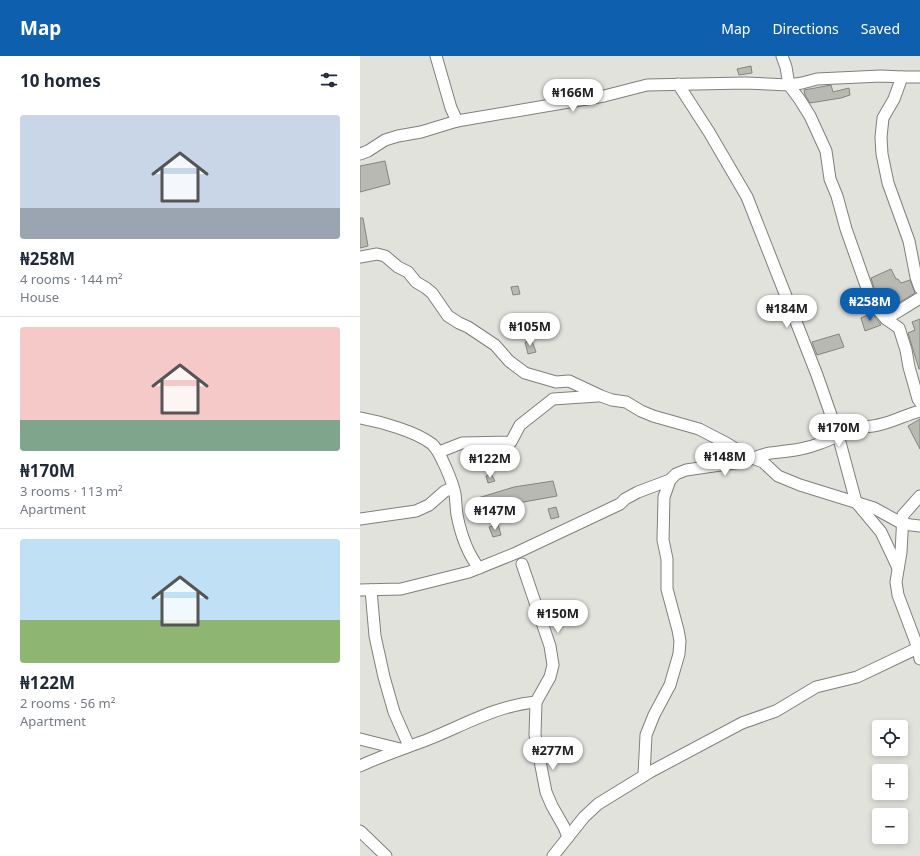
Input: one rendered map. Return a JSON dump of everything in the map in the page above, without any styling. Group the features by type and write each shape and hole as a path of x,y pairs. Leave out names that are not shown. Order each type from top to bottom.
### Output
{"street":[{"path":"436,56 451,108 457,121"},
{"path":"782,56 786,67 789,85 810,116 826,151 830,179 869,294 879,311 886,319 899,328 920,402"},
{"path":"775,84 782,78 786,67"},
{"path":"360,154 368,151 385,140 457,121 604,96 638,86 657,84 745,83 789,85 817,79 832,78 881,76 902,78 920,77"},
{"path":"902,78 894,99 884,118 881,138 882,154 888,183 909,241 916,277 920,288"},
{"path":"678,84 709,132 747,197 815,370 838,435 856,502 881,532 898,568"},
{"path":"360,257 377,254 384,256 398,267 408,272 416,282 432,293 448,316 495,345 509,361 525,373 556,382 569,381 601,396 612,400 626,402 653,416 699,429 747,456 763,462 778,476 800,485 874,508 903,524 920,526"},
{"path":"886,319 920,298"},
{"path":"439,452 462,443 511,442 520,425 553,398 601,396"},
{"path":"644,776 646,735 654,715 670,685 679,654 680,641 678,630 667,589 667,559 663,540 665,492 670,480 676,474 686,470 749,461 752,457 769,453 791,451 810,447 856,428 882,424 910,413 920,411"},
{"path":"360,418 384,423 404,430 431,444 439,452 453,488 457,514 466,549 479,568"},
{"path":"405,748 384,676 365,590 401,589 444,579 479,568 516,553 620,504 625,499 653,485 670,480"},
{"path":"360,518 416,511 429,505 445,491 453,488"},
{"path":"553,856 563,852 568,837 584,817 598,804 644,776 742,723 776,711 816,687 857,677 919,652 898,595 896,582 904,515 920,496"},
{"path":"522,564 550,646 552,665 550,677 536,702 535,735 546,792 568,837"},
{"path":"360,766 488,714 510,707 536,702"},
{"path":"360,739 405,748"},
{"path":"360,831 386,856"}],"building":[{"path":"751,66 752,73 739,75 737,69"},
{"path":"831,85 833,92 849,88 850,95 810,103 805,95 804,90"},
{"path":"385,161 390,184 360,192 360,166"},
{"path":"360,218 363,218 368,246 360,248"},
{"path":"891,269 896,279 898,279 901,283 910,280 915,293 887,310 875,291 871,278"},
{"path":"518,286 520,294 513,295 511,287"},
{"path":"872,313 881,325 865,331 861,318"},
{"path":"920,319 919,369 908,333 915,330 912,322"},
{"path":"839,334 844,347 817,355 812,342"},
{"path":"532,341 536,352 528,354 525,342"},
{"path":"920,419 920,449 908,426"},
{"path":"481,456 483,463 472,467 470,460"},
{"path":"491,474 495,481 488,483 486,476"},
{"path":"553,481 557,496 518,503 520,510 506,513 504,506 481,511 478,498 514,487"},
{"path":"556,507 559,517 551,519 548,509"},
{"path":"498,524 501,535 493,537 489,527"}]}
